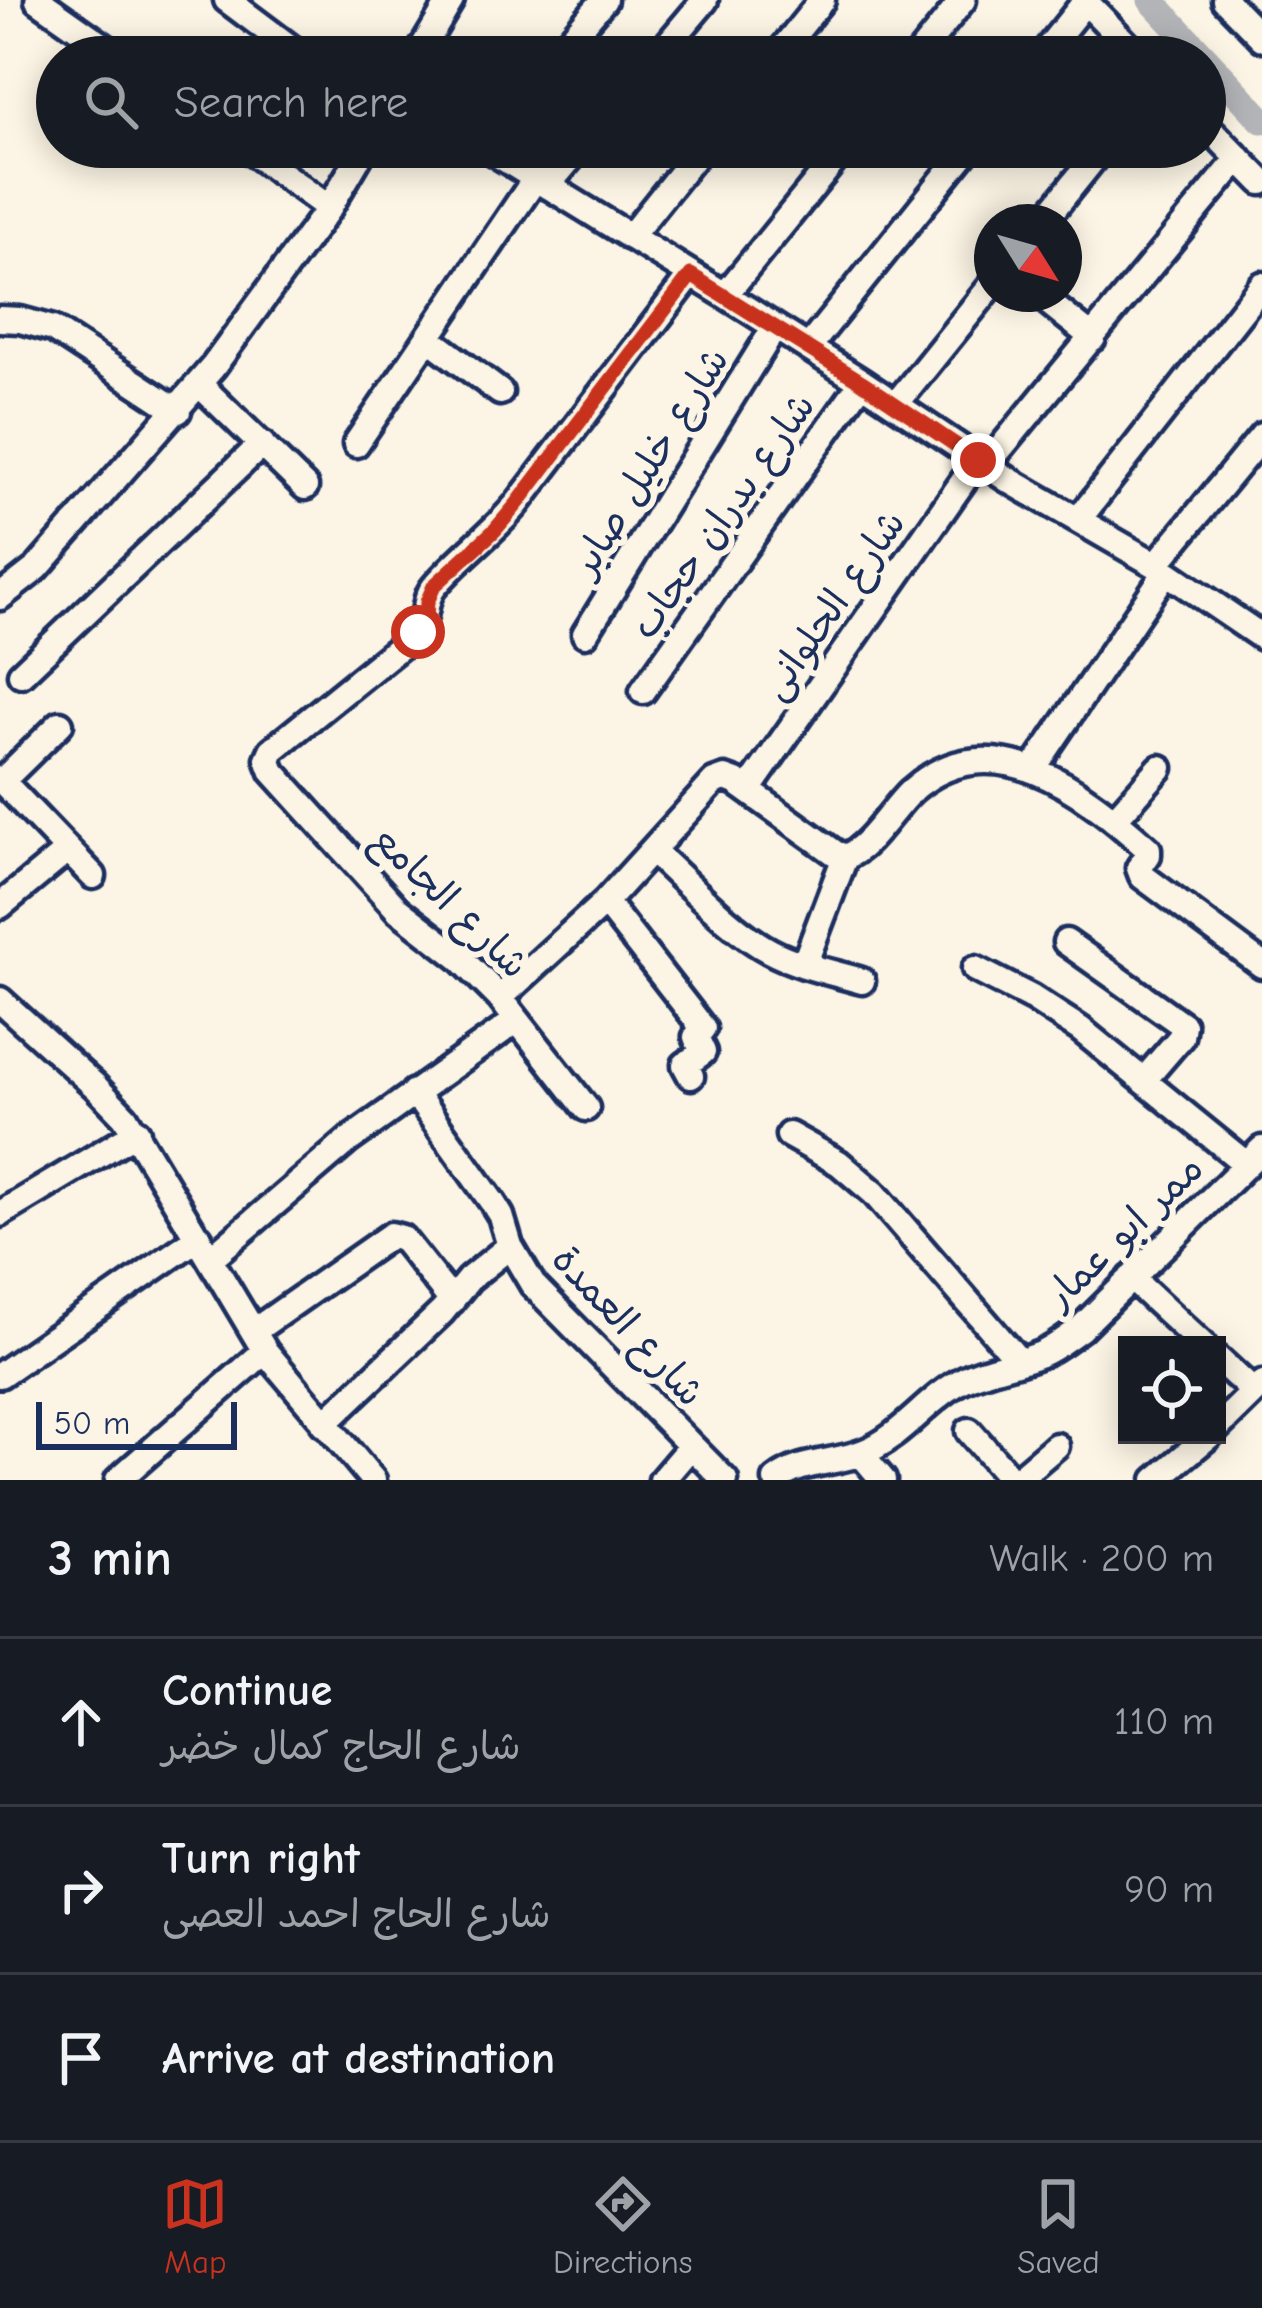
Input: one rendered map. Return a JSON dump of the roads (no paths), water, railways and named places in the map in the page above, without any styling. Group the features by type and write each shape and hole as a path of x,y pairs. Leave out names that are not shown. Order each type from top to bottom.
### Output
{"street":[{"path":"38,0 89,36"},
{"path":"227,0 275,36"},
{"path":"430,36 451,0"},
{"path":"573,36 604,0"},
{"path":"675,36 705,0"},
{"path":"793,36 822,0"},
{"path":"934,36 964,0"},
{"path":"1225,0 1262,38"},
{"path":"1057,36 1084,1 1118,36"},
{"path":"1226,145 1262,182"},
{"name":"شارع الحلوانى","path":"748,790 982,463 1094,338 1239,158"},
{"path":"274,168 329,208"},
{"path":"0,597 37,568 178,411 329,208 353,168"},
{"path":"522,168 982,463 1161,568 1253,631 1262,602"},
{"path":"356,444 428,338 542,182 557,168"},
{"path":"630,237 686,168"},
{"path":"725,295 827,168"},
{"path":"808,348 952,168"},
{"path":"1057,204 1086,168"},
{"name":"شارع الجامع","path":"586,1108 500,998 460,958 398,910 270,769 268,759 272,750 418,632 434,586 517,504 691,275"},
{"path":"1078,520 1262,285"},
{"path":"896,404 974,307"},
{"path":"1061,312 1094,338"},
{"path":"0,320 53,329 178,411"},
{"name":"شارع خليل صابر","path":"585,634 775,327"},
{"path":"428,338 500,392"},
{"name":"شارع بدران حجاب","path":"643,692 862,382"},
{"path":"199,384 305,487"},
{"path":"1033,769 1161,568 1262,436"},
{"path":"21,674 262,444"},
{"path":"60,724 1,780 93,876"},
{"path":"804,965 845,857 859,850 907,795 941,771 982,760 1033,769 1114,820 1150,853 1139,868 1142,876 1262,965"},
{"path":"1114,820 1160,768"},
{"path":"500,998 605,902 714,782 730,779 845,857"},
{"path":"0,906 68,850"},
{"path":"652,851 771,952 862,981"},
{"path":"605,902 703,1028 696,1037 703,1052 685,1065 691,1076"},
{"path":"1066,941 1184,1025 1180,1037 1144,1080"},
{"path":"975,969 1056,1013 1254,1156"},
{"path":"0,1000 95,1086 137,1132 260,1341 373,1480"},
{"path":"0,1375 205,1247 517,1020"},
{"name":"شارع العمدة","path":"414,1093 494,1203 532,1285 725,1480"},
{"path":"0,1214 137,1132"},
{"path":"789,1135 839,1163 874,1193 1019,1361"},
{"name":"ممر ابو عمار","path":"776,1480 797,1467 861,1454 883,1443 959,1382 1040,1354 1080,1329 1254,1156"},
{"path":"118,1480 260,1341 391,1235 406,1242 452,1301"},
{"path":"324,1424 469,1279 510,1246"},
{"path":"1131,1278 1193,1336"},
{"path":"1226,1365 1258,1388 1226,1419"},
{"path":"969,1431 1014,1480 1056,1446"},
{"path":"1172,1475 1201,1444"},
{"path":"662,1480 692,1446"},
{"path":"861,1454 884,1480"}],"waterway":[{"path":"1151,0 1184,36"},
{"path":"1226,81 1262,120"}]}
